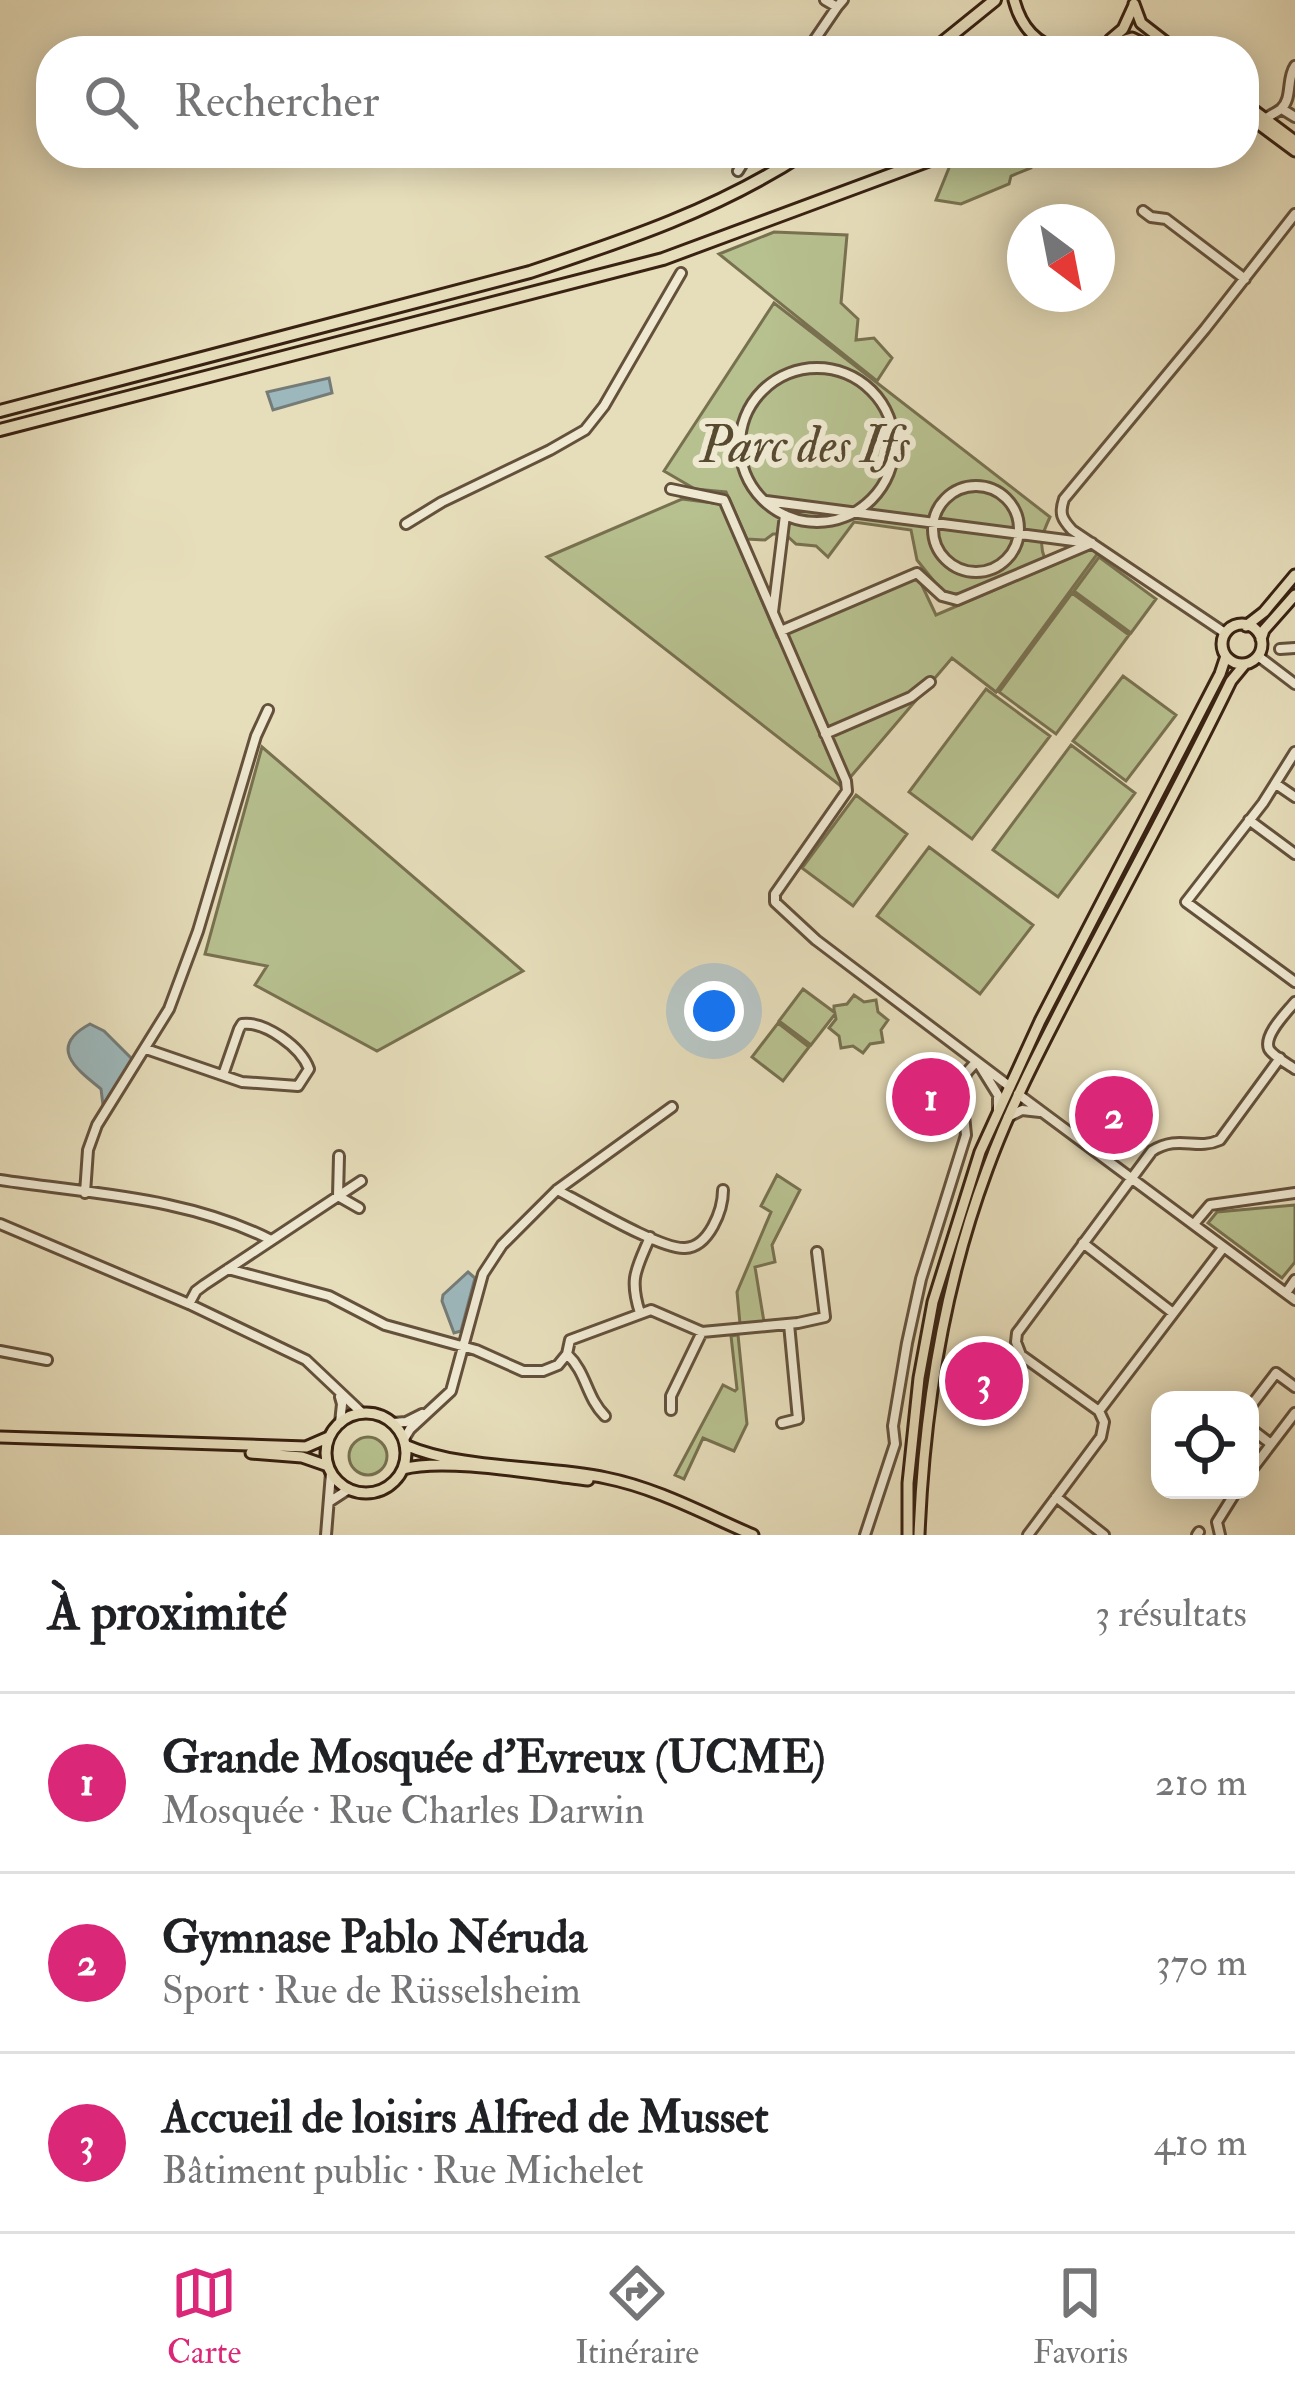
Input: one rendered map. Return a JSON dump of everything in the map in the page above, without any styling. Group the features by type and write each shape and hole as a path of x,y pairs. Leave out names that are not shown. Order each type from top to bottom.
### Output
{"highway":[{"path":"951,36 995,0"},
{"path":"0,411 530,272 686,217 780,168"},
{"path":"0,430 662,259 908,168"}],"main road":[{"path":"1014,0 1019,17 1033,36"},
{"path":"1114,36 1123,29 1135,2"},
{"path":"1135,2 1141,23 1158,36"},
{"path":"1259,114 1295,141"},
{"path":"1259,124 1295,151"},
{"path":"1245,664 1226,656 1221,643 1225,633 1232,626 1246,626 1264,612 1295,575"},
{"path":"908,1535 917,1399 934,1302 967,1191 1003,1113 1231,680 1258,656 1264,630 1295,595"},
{"path":"1246,626 1261,639"},
{"path":"1017,1088 1226,656"},
{"path":"919,1535 926,1429 946,1305 1003,1113"},
{"path":"0,1440 302,1457 330,1470 349,1490 362,1493 393,1483 403,1469 404,1442 392,1423 380,1415 362,1413 340,1423 329,1437 330,1470"},
{"path":"0,1440 306,1447 329,1437"},
{"path":"404,1442 443,1456 610,1478 753,1535"},
{"path":"403,1469 454,1466 602,1482 629,1488 743,1535"}],"street":[{"path":"818,36 840,4 825,0"},
{"path":"1265,119 1282,109 1295,66"},
{"path":"1282,109 1295,117"},
{"path":"1143,212 1166,219 1245,279"},
{"path":"1225,633 1072,530 1061,517 1064,500 1295,214"},
{"path":"406,524 584,430 604,406 681,273"},
{"path":"854,376 865,367"},
{"path":"822,368 854,376 865,384 883,404 895,443 885,482 868,503 821,522 785,515 764,501 746,474 740,452 744,420 754,400 770,384 800,370 822,368"},
{"path":"982,486 1011,503 1019,535 1012,553 998,567 970,572 952,566 938,552 933,524 941,503 950,495 982,486"},
{"path":"671,489 724,500 846,781 848,791 775,894 775,902 816,940 1017,1088 1037,1112 1295,1300"},
{"path":"764,501 1091,543"},
{"path":"773,614 785,515"},
{"path":"781,631 917,573 949,599 965,598 1091,543"},
{"path":"923,597 936,592"},
{"path":"1280,649 1295,648"},
{"path":"1258,656 1295,684"},
{"path":"825,734 911,697 930,682"},
{"path":"85,1193 88,1150 97,1125 170,1009 268,710"},
{"path":"1295,752 1186,902 1295,982"},
{"path":"1276,784 1295,797"},
{"path":"1249,820 1295,854"},
{"path":"1295,1002 1268,1039 1270,1050 1295,1070"},
{"path":"146,1049 242,1082 298,1086 309,1069 306,1059 269,1029 250,1022 239,1029 223,1075"},
{"path":"1028,1535 1101,1437 1104,1422 1099,1411 1021,1355 1017,1333 1152,1151 1179,1141 1209,1145 1220,1140 1280,1058"},
{"path":"978,1063 1003,1113 1037,1112"},
{"path":"865,1535 895,1444 896,1405 921,1279 966,1135 961,1086 978,1063"},
{"path":"404,1442 410,1429 451,1391 490,1262 556,1190 672,1107"},
{"path":"338,1196 339,1156"},
{"path":"0,1180 167,1203 211,1214 271,1240"},
{"path":"189,1304 196,1292 228,1269 361,1181"},
{"path":"556,1190 650,1237 691,1249 702,1241 723,1206 723,1190"},
{"path":"1193,1224 1210,1205 1295,1193"},
{"path":"338,1196 359,1208"},
{"path":"0,1224 189,1304 306,1360 362,1413"},
{"path":"640,1313 634,1275 650,1237"},
{"path":"1083,1243 1173,1312"},
{"path":"1099,1411 1223,1248"},
{"path":"228,1269 328,1296 385,1325 533,1372 558,1365 570,1340 651,1310 702,1332 824,1317 817,1252"},
{"path":"1286,1293 1295,1280"},
{"path":"782,1423 798,1419 789,1324"},
{"path":"671,1410 671,1396 702,1332"},
{"path":"0,1351 47,1360"},
{"path":"567,1354 580,1366 594,1405 605,1417"},
{"path":"1259,1395 1276,1373 1295,1388"},
{"path":"333,1385 342,1404 340,1423"},
{"path":"392,1423 406,1422 434,1408"},
{"path":"1259,1460 1295,1413"},
{"path":"1259,1435 1271,1444"},
{"path":"326,1535 330,1470"},
{"path":"328,1502 349,1490"},
{"path":"1056,1497 1104,1535"},
{"path":"1220,1535 1217,1522 1230,1499"}],"green space":[{"path":"949,168 1031,168 1011,176 1009,184 961,204 936,200"},
{"path":"774,232 847,235 841,303 858,319 856,340 874,338 892,358 877,381 719,254"},
{"name":"Parc des Ifs","path":"774,303 1050,517 1042,538 1045,559 959,594 945,595 917,560 911,530 854,522 828,557 816,546 796,544 785,534 747,539 726,492 695,489 664,471"},
{"path":"682,499 721,504 777,637 918,577 936,615 1090,549 1098,553 996,692 952,658 842,787 547,557"},
{"path":"1099,557 1156,599 1131,633 1074,591"},
{"path":"1072,593 1129,635 1056,734 999,692"},
{"path":"1123,676 1176,715 1126,781 1073,741"},
{"path":"986,689 1050,736 972,839 909,792"},
{"path":"1071,745 1135,793 1058,897 993,850"},
{"path":"262,747 523,971 377,1051 255,985 267,966 205,954"},
{"path":"856,795 907,834 853,906 802,868"},
{"path":"929,847 1033,925 980,994 877,916"},
{"path":"803,989 834,1012 834,1006 847,1004 854,995 864,1002 876,1000 878,1012 888,1020 881,1030 883,1042 870,1044 863,1053 853,1046 841,1048 839,1036 829,1028 835,1014 811,1045 779,1021"},
{"path":"778,1023 809,1047 783,1081 752,1057"},
{"path":"777,1175 800,1190 772,1245 775,1262 755,1267 764,1322 740,1324 737,1292 771,1212 761,1206"},
{"path":"1295,1205 1295,1262 1282,1278 1208,1223 1217,1212"},
{"path":"738,1335 747,1424 734,1451 703,1438 684,1479 675,1475 723,1385 737,1389 731,1336"},
{"path":"368,1437 381,1443 387,1456 381,1469 368,1475 355,1469 349,1456 355,1443"}],"water":[{"path":"329,378 332,393 273,410 267,392"},
{"path":"90,1024 104,1031 133,1060 103,1105 101,1089 75,1066 68,1049 77,1033"},
{"path":"468,1272 475,1278 461,1331 454,1333 443,1295"}],"place":[{"name":"Grande Mosquée d'Evreux (UCME)","path":"931,1097"},
{"name":"Gymnase Pablo Néruda","path":"1114,1115"},
{"name":"Accueil de loisirs Alfred de Musset","path":"984,1381"}]}
